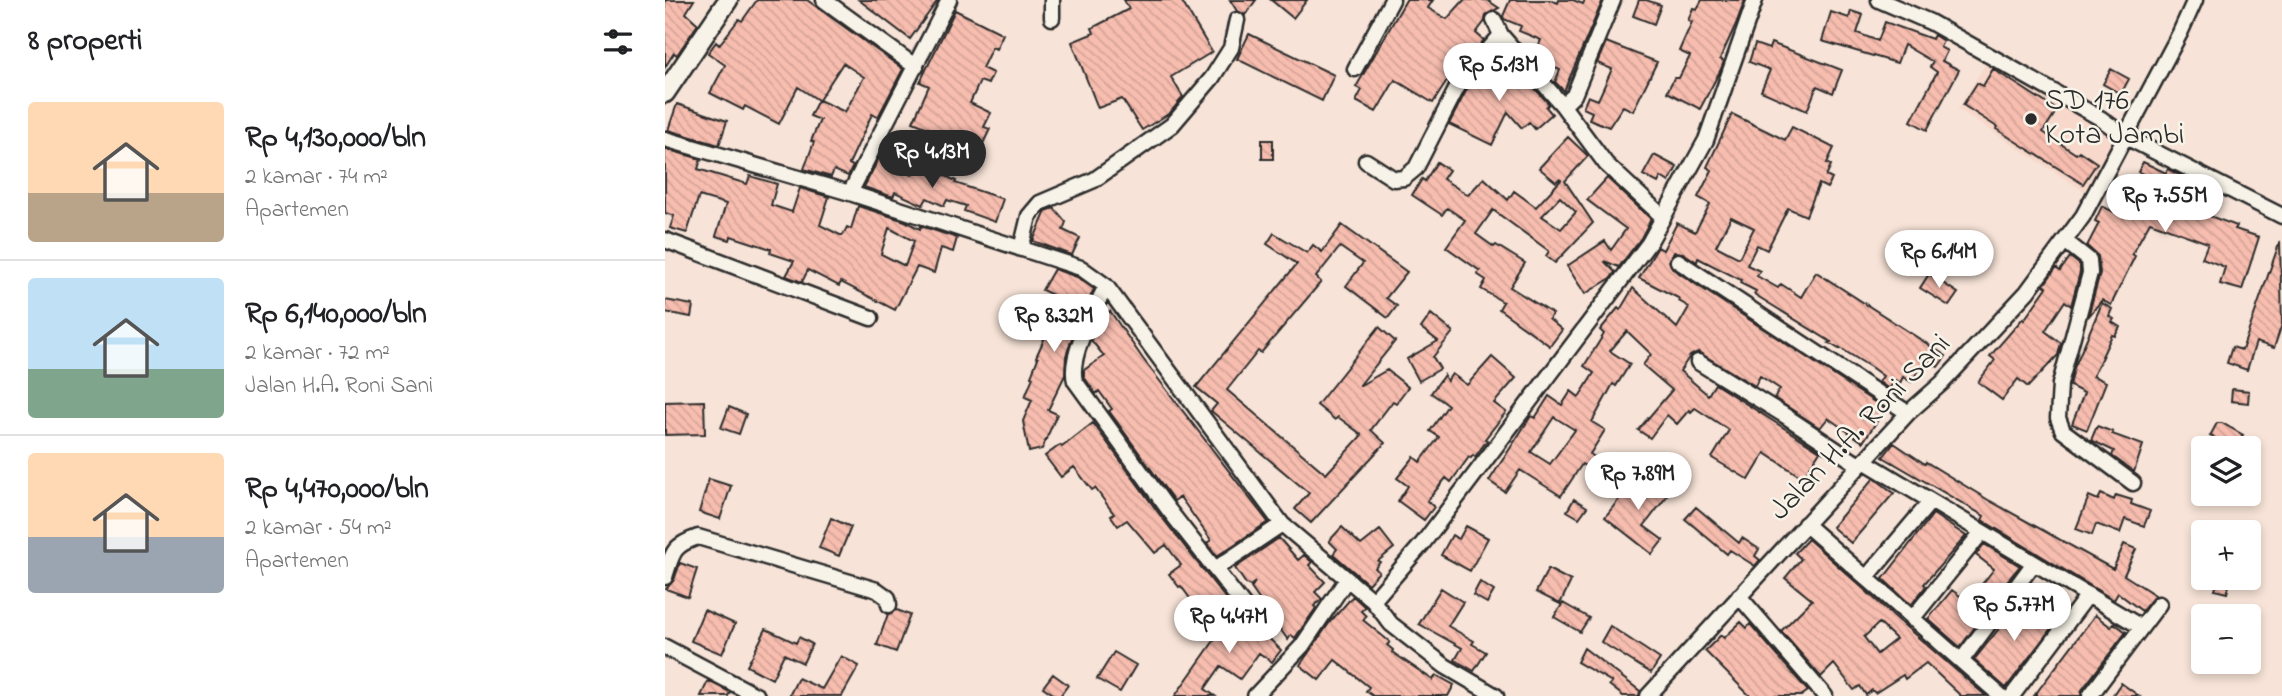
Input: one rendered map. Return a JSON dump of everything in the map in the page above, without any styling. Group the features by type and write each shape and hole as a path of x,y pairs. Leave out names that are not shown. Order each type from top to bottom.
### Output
{"street":[{"path":"665,93 728,0"},
{"path":"824,0 916,67"},
{"path":"850,194 949,0"},
{"path":"1052,0 1052,18"},
{"path":"1355,69 1392,0"},
{"path":"1563,106 1574,95 1613,0"},
{"path":"1373,601 1423,543 1649,243 1706,140 1755,0"},
{"path":"1879,0 1930,22 2100,118 2126,137 2282,216"},
{"name":"Jalan H.A. Roni Sani","path":"1648,696 1908,413 1942,383 2027,292 2083,216 2195,0"},
{"path":"1021,249 1029,216 1040,203 1094,180 1172,125 1212,78 1231,48 1237,20"},
{"path":"1494,20 1501,35 1563,106 1607,164 1663,218"},
{"path":"1366,161 1394,179 1403,178 1416,168 1460,82 1501,35"},
{"path":"665,139 850,194 1081,268 1106,286 1282,524 1373,601 1391,624 1445,666 1496,696"},
{"path":"665,240 871,318"},
{"path":"2065,241 2088,260 2090,273 2060,384 2057,418 2063,431 2133,483"},
{"path":"1678,261 1908,413"},
{"path":"1106,286 1079,348 1073,375 1075,382 1251,615"},
{"path":"1698,362 1862,463 1982,531 2141,628"},
{"path":"1866,578 1931,501"},
{"path":"1215,569 1282,524"},
{"path":"1805,524 2001,696"},
{"path":"1912,619 1982,531"},
{"path":"665,577 672,555 680,543 698,537 877,590 888,598 889,605"},
{"path":"1961,661 2033,563"},
{"path":"1255,696 1302,646 1347,579"},
{"path":"2012,696 2088,595"},
{"path":"1739,596 1825,696"},
{"path":"2090,696 2159,604"},
{"path":"665,647 757,696"}],"shaded area":[{"name":"SD 176 Kota Jambi","path":"1986,63 2107,129 2115,146 2087,193 1958,109"}],"building":[{"path":"665,0 694,0 686,13 698,24 677,55 674,53 665,67"},
{"path":"757,0 807,0 903,69 878,117 872,114 849,164 853,166 848,176 834,170 831,177 804,169 820,120 810,116 818,100 798,87 779,124 745,106 743,110 710,93 725,65 708,53 716,42 719,45 739,19 742,21","holes":["843,63 864,77 845,112 819,100"]},
{"path":"859,0 938,0 910,39"},
{"path":"1124,0 1181,0 1212,52 1171,77 1183,97 1170,113 1142,130 1122,99 1098,108 1072,42 1094,33 1092,28 1129,9"},
{"path":"1230,0 1256,0 1245,15 1237,11"},
{"path":"1271,0 1307,0 1293,18"},
{"path":"1406,0 1433,0 1428,8 1447,19 1464,0 1487,0 1499,8 1486,15 1476,33 1484,40 1449,83 1447,81 1433,103 1395,80 1376,112 1356,101 1362,90 1356,87"},
{"path":"1510,0 1550,0 1558,3 1559,0 1573,0 1583,4 1585,0 1603,0 1564,91 1555,82 1560,70 1533,58 1541,40 1519,31 1521,26 1504,19"},
{"path":"1639,0 1661,5 1654,24 1633,16"},
{"path":"1702,0 1745,0 1720,59 1724,61 1721,69 1700,109 1667,92 1674,78 1679,78 1690,56 1679,51 1692,22 1688,20 1693,8 1697,9"},
{"path":"955,10 1003,34 996,49 992,47 982,68 993,73 988,84 980,81 970,103 991,113 984,127 990,129 981,148 951,134 950,137 913,122 929,86 920,82"},
{"path":"1851,11 1863,15 1857,33 1878,41 1885,22 1932,39 1934,35 1943,41 1940,47 1947,51 1942,61 1959,70 1927,130 1911,121 1937,72 1930,67 1933,62 1904,45 1897,63 1822,41 1831,12 1849,18"},
{"path":"1249,34 1334,75 1322,101 1237,59"},
{"path":"1606,42 1657,62 1633,111 1623,106 1609,127 1589,119 1592,112 1583,108 1588,96 1598,100 1612,69 1597,63"},
{"path":"1771,43 1842,70 1833,93 1817,86 1807,111 1761,91 1770,70 1749,62 1755,44 1769,49"},
{"path":"1496,55 1538,92 1549,104 1546,107 1552,114 1535,129 1529,122 1522,128 1508,112 1492,145 1449,124 1468,87"},
{"path":"1993,69 2057,110 2043,132 2076,154 2079,151 2097,163 2083,184 1963,105 1977,83 1983,86"},
{"path":"2111,69 2129,79 2121,94 2103,84"},
{"path":"677,104 727,121 719,145 668,130"},
{"path":"1732,114 1785,140 1792,127 1834,148 1827,163 1831,165 1826,176 1832,179 1827,188 1819,184 1806,216 1788,208 1767,250 1757,245 1747,265 1760,271 1757,276 1778,288 1781,284 1801,297 1816,272 1946,356 1938,367 1926,359 1911,382 1903,377 1900,383 1895,380 1889,389 1879,382 1883,376 1754,294 1756,291 1740,283 1741,280 1698,258 1697,262 1683,253 1674,252 1669,260 1673,269 1885,409 1863,442 1828,418 1820,428 1774,398 1780,389 1760,376 1755,386 1698,352 1690,356 1680,371 1708,395 1715,384 1820,451 1803,478 1765,453 1749,480 1712,458 1729,430 1695,408 1691,412 1689,410 1677,424 1667,415 1650,438 1638,430 1672,390 1643,365 1651,354 1627,331 1610,351 1630,364 1616,386 1613,384 1592,422 1605,430 1590,454 1608,466 1601,476 1582,464 1561,496 1520,470 1505,492 1489,481 1531,416 1535,418 1549,396 1562,405 1571,391 1579,397 1594,373 1584,366 1604,334 1600,330 1618,308 1620,310 1633,288 1677,328 1689,307 1679,301 1680,299 1639,278 1658,247 1663,250 1677,223 1695,232 1710,204 1698,197 1712,170 1707,167","holes":["1731,217 1754,228 1739,258 1716,246","1554,417 1575,430 1550,464 1531,452"]},
{"path":"1568,137 1588,156 1565,181 1593,223 1555,263 1546,256 1549,251 1493,210 1476,234 1525,263 1510,287 1553,314 1549,319 1562,330 1550,346 1499,309 1503,302 1481,289 1486,280 1477,274 1480,271 1446,247 1465,220 1447,208 1442,215 1412,195 1437,162 1449,170 1443,179 1468,195 1484,178 1508,200 1514,191 1536,207 1561,180 1556,182 1539,168","holes":["1560,197 1576,212 1561,229 1542,216"]},
{"path":"1262,140 1273,140 1273,159 1262,159"},
{"path":"665,149 701,159 698,169 747,184 750,176 777,184 771,205 792,212 800,188 829,197 820,225 840,235 843,235 847,227 851,229 858,206 905,221 920,229 921,226 957,238 953,252 941,248 934,273 917,267 895,310 841,282 839,286 808,270 802,282 786,276 794,261 770,253 771,249 731,236 730,240 716,236 726,204 699,196 687,233 670,228 674,216 665,213","holes":["889,228 914,241 905,266 881,254"]},
{"path":"1654,155 1677,167 1669,182 1661,177 1658,183 1643,175"},
{"path":"879,158 912,175 916,167 940,179 942,174 956,181 955,183 1003,199 995,222 964,211 966,206 947,200 944,206 927,198 923,205 895,192 893,197 864,187"},
{"path":"2143,162 2166,173 2168,169 2181,176 2173,191 2207,204 2204,214 2259,237 2242,290 2220,284 2225,267 2202,258 2208,243 2150,222 2132,254 2135,256 2111,305 2102,300 2088,317 2100,273 2098,256 2087,246 2099,223 2095,221 2102,206 2124,217 2145,175 2138,172"},
{"path":"1607,178 1651,219 1641,238 1619,267 1604,261 1615,272 1611,278 1585,294 1567,266 1605,241 1611,250 1626,229 1587,200"},
{"path":"1054,208 1066,222 1063,230 1080,238 1072,255 1033,241 1046,211"},
{"path":"1342,225 1407,272 1386,298 1397,306 1388,318 1346,286 1363,263 1340,247 1316,277 1321,282 1261,353 1258,351 1227,390 1326,474 1362,435 1338,417 1335,420 1317,405 1379,327 1395,341 1359,386 1387,370 1408,387 1396,403 1393,401 1371,430 1385,443 1311,523 1295,509 1309,493 1211,411 1217,404 1196,387 1297,264 1267,244 1274,233 1307,253 1313,245 1322,252"},
{"path":"2280,241 2282,324 2274,348 2256,342 2247,370 2227,363 2232,347 2242,350"},
{"path":"2070,257 2080,265 2071,306 2065,301 2045,331 2061,343 2058,355 2028,387 2018,379 2002,400 1978,382 1995,360 1990,356 2023,318 2024,320 2047,287 2044,285 2056,268 2060,271"},
{"path":"1054,269 1077,277 1094,289 1075,329 1066,356 1065,375 1048,410 1057,414 1042,449 1029,452 1023,421 1032,400 1025,397 1033,377 1031,376 1038,358 1036,357 1045,337 1040,335 1059,298 1042,290"},
{"path":"1929,274 1958,293 1949,306 1920,288"},
{"path":"665,300 693,305 691,317 665,312"},
{"path":"2102,303 2112,309 2109,316 2114,319 2112,322 2120,327 2115,336 2112,335 2093,376 2106,382 2087,430 2072,424 2084,393 2070,386 2074,368"},
{"path":"1110,311 1143,359 1268,522 1217,556 1207,543 1211,540 1180,497 1174,501 1109,411 1112,409 1099,391 1096,394 1084,377 1084,370 1104,356 1091,340 1101,317"},
{"path":"1431,314 1453,332 1433,357 1440,369 1419,381 1407,359 1438,341 1421,328"},
{"path":"1492,357 1516,378 1494,403 1506,412 1475,457 1469,457 1451,482 1446,478 1427,501 1434,507 1424,520 1398,501 1408,486 1397,478 1414,457 1420,462 1439,437 1430,431 1448,405 1431,393 1444,375 1447,381 1452,374 1467,385"},
{"path":"2232,389 2249,391 2248,403 2231,401"},
{"path":"704,401 705,434 665,435 665,402"},
{"path":"729,407 746,414 739,434 721,428"},
{"path":"1093,423 1229,603 1206,622 1192,606 1194,604 1181,586 1179,587 1169,574 1181,565 1166,545 1155,553 1127,520 1118,526 1111,516 1114,514 1095,488 1092,490 1074,467 1061,477 1045,456 1060,445 1062,447"},
{"path":"2217,423 2243,435 2242,436 2210,436"},
{"path":"2097,426 2143,445 2134,472 2112,456 2114,451 2091,440"},
{"path":"1894,443 1925,464 1926,462 2113,569 2124,544 2136,549 2124,575 2155,595 2142,611 2118,593 2114,600 1982,520 1984,516 1883,457"},
{"path":"1639,474 1667,496 1644,526 1663,540 1652,554 1605,517"},
{"path":"1874,478 1894,493 1851,543 1832,527"},
{"path":"709,479 731,486 720,519 699,512"},
{"path":"2101,494 2114,500 2116,495 2132,500 2131,504 2150,511 2144,526 2125,519 2120,533 2096,524 2092,535 2076,529 2089,496 2098,500"},
{"path":"1574,499 1587,507 1579,518 1567,511"},
{"path":"1696,507 1739,543 1742,538 1759,549 1755,556 1760,560 1755,566 1730,550 1727,554 1685,519"},
{"path":"1933,514 1966,536 1924,584 1926,586 1911,605 1883,579"},
{"path":"831,518 851,527 839,556 819,548"},
{"path":"1466,526 1488,538 1470,571 1441,555 1452,535 1459,539"},
{"path":"1342,527 1361,545 1380,530 1394,548 1378,561 1380,562 1375,568 1379,572 1368,584 1333,554 1337,549 1329,541"},
{"path":"1279,538 1298,560 1304,555 1312,562 1309,565 1325,582 1315,592 1322,599 1314,606 1316,608 1295,638 1291,635 1288,640 1251,588 1255,582 1250,586 1246,584 1235,568"},
{"path":"1808,539 1986,696 1961,696 1926,663 1905,679 1903,675 1875,693 1872,690 1866,695 1860,686 1854,690 1834,664 1821,677 1781,631 1812,600 1785,578 1801,559 1795,553","holes":["1879,623 1896,639 1877,654 1864,637"]},
{"path":"1984,544 2020,566 1981,612 1984,615 1960,647 1928,619 1952,590 1968,602 1994,569 1976,555"},
{"path":"680,563 697,569 688,597 666,589 674,580"},
{"path":"1548,569 1571,581 1560,604 1536,592"},
{"path":"1480,582 1494,591 1487,603 1473,595"},
{"path":"1441,588 1463,602 1448,626 1474,641 1472,644 1486,652 1474,671 1455,660 1462,648 1419,624"},
{"path":"1353,596 1365,607 1361,611 1366,616 1363,620 1390,642 1387,645 1392,652 1433,680 1436,675 1454,685 1448,696 1373,696 1366,691 1369,687 1335,660 1319,680 1300,665 1330,622"},
{"path":"2021,601 2055,623 2006,688 1974,660"},
{"path":"1563,603 1589,618 1580,632 1554,617"},
{"path":"704,610 735,624 722,654 691,641"},
{"path":"897,610 910,615 896,652 877,645 888,614"},
{"path":"1235,611 1247,624 1254,624 1281,650 1272,662 1259,653 1240,679 1221,666 1205,689 1215,696 1175,696"},
{"path":"2095,615 2111,627 2114,623 2126,632 2082,690 2081,696 2034,696"},
{"path":"1741,622 1747,628 1750,624 1808,691 1801,696 1750,696 1705,651 1721,635 1724,638"},
{"path":"1610,626 1660,659 1651,673 1601,642"},
{"path":"766,629 796,643 799,637 812,644 803,663 784,654 772,679 747,666"},
{"path":"1584,648 1640,691 1639,696 1623,696 1609,685 1612,682 1577,662"},
{"path":"1114,652 1136,665 1120,692 1097,679"},
{"path":"841,656 859,666 842,696 789,696 798,678 822,689"},
{"path":"1053,674 1068,685 1060,696 1043,687"},
{"path":"708,681 730,692 728,696 701,696"},
{"path":"2121,683 2139,696 2112,696"}],"place":[{"name":"SD 176 Kota Jambi","path":"2031,119"}]}
